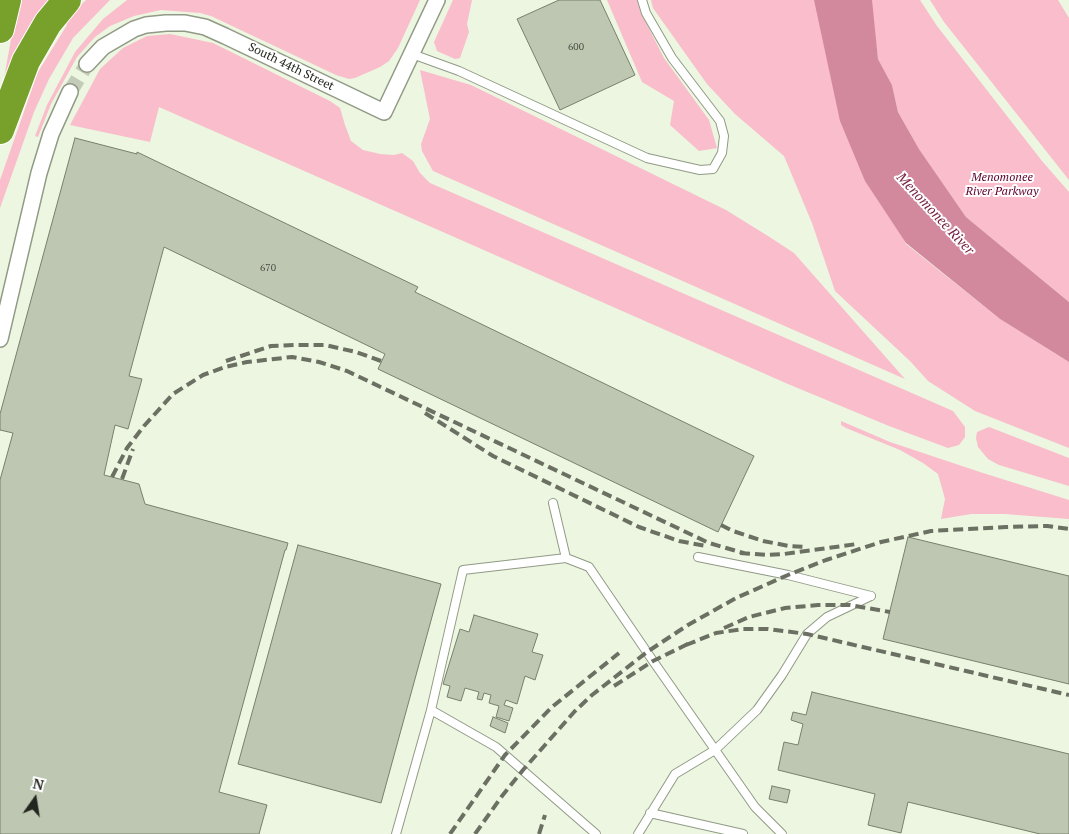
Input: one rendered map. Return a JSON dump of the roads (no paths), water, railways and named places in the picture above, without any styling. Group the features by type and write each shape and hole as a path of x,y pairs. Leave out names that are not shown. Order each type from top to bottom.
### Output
{"highway":[{"path":"0,29 7,0"},
{"path":"0,130 26,60 48,23 67,0"}],"street":[{"name":"South 44th Street","path":"87,64 103,47 134,29 146,25 166,23 185,24 205,28 225,36 384,112 437,0"},
{"path":"0,339 39,173 51,134 70,92"}],"lane":[{"path":"412,54 459,70 647,158 700,170 713,169 722,153 724,136 720,121 672,58 646,13 642,0"},
{"path":"554,503 566,558"},
{"path":"638,834 676,774 715,750 757,710 782,675 807,634 827,617 870,596 788,575 698,557"},
{"path":"396,834 431,710 463,570 566,558 589,567 755,807 782,834"},
{"path":"431,710 496,747 596,834"},
{"path":"650,813 743,834"}],"water":[{"name":"Menomonee River","path":"814,0 872,0 878,59 892,85 898,112 919,149 966,217 1069,302 1069,362 1000,319 906,243 865,181 840,121"}],"tunnel":[{"path":"70,92 87,64"}],"railway":[{"path":"226,361 271,346 295,345 325,345 356,352 381,361"},
{"path":"112,477 127,448 173,394 203,375 225,367 247,362 292,357 319,362 347,371 709,543 747,554"},
{"path":"425,413 493,456 639,527 679,541 706,546"},
{"path":"122,479 133,449"},
{"path":"721,525 763,541 807,547"},
{"path":"475,834 523,770 575,711 592,695 647,652 688,625 736,598 826,560 881,542 931,531 1047,526 1069,529"},
{"path":"740,553 784,554 857,544"},
{"path":"724,628 749,617 785,608 850,605 890,612"},
{"path":"686,645 716,633 743,629 768,629 807,634 1069,695"},
{"path":"614,686 653,661 692,642"},
{"path":"450,834 505,755 552,707 619,653"},
{"path":"539,834 545,815"}],"park label":[{"name":"Menomonee River Parkway","path":"1002,185"}]}
